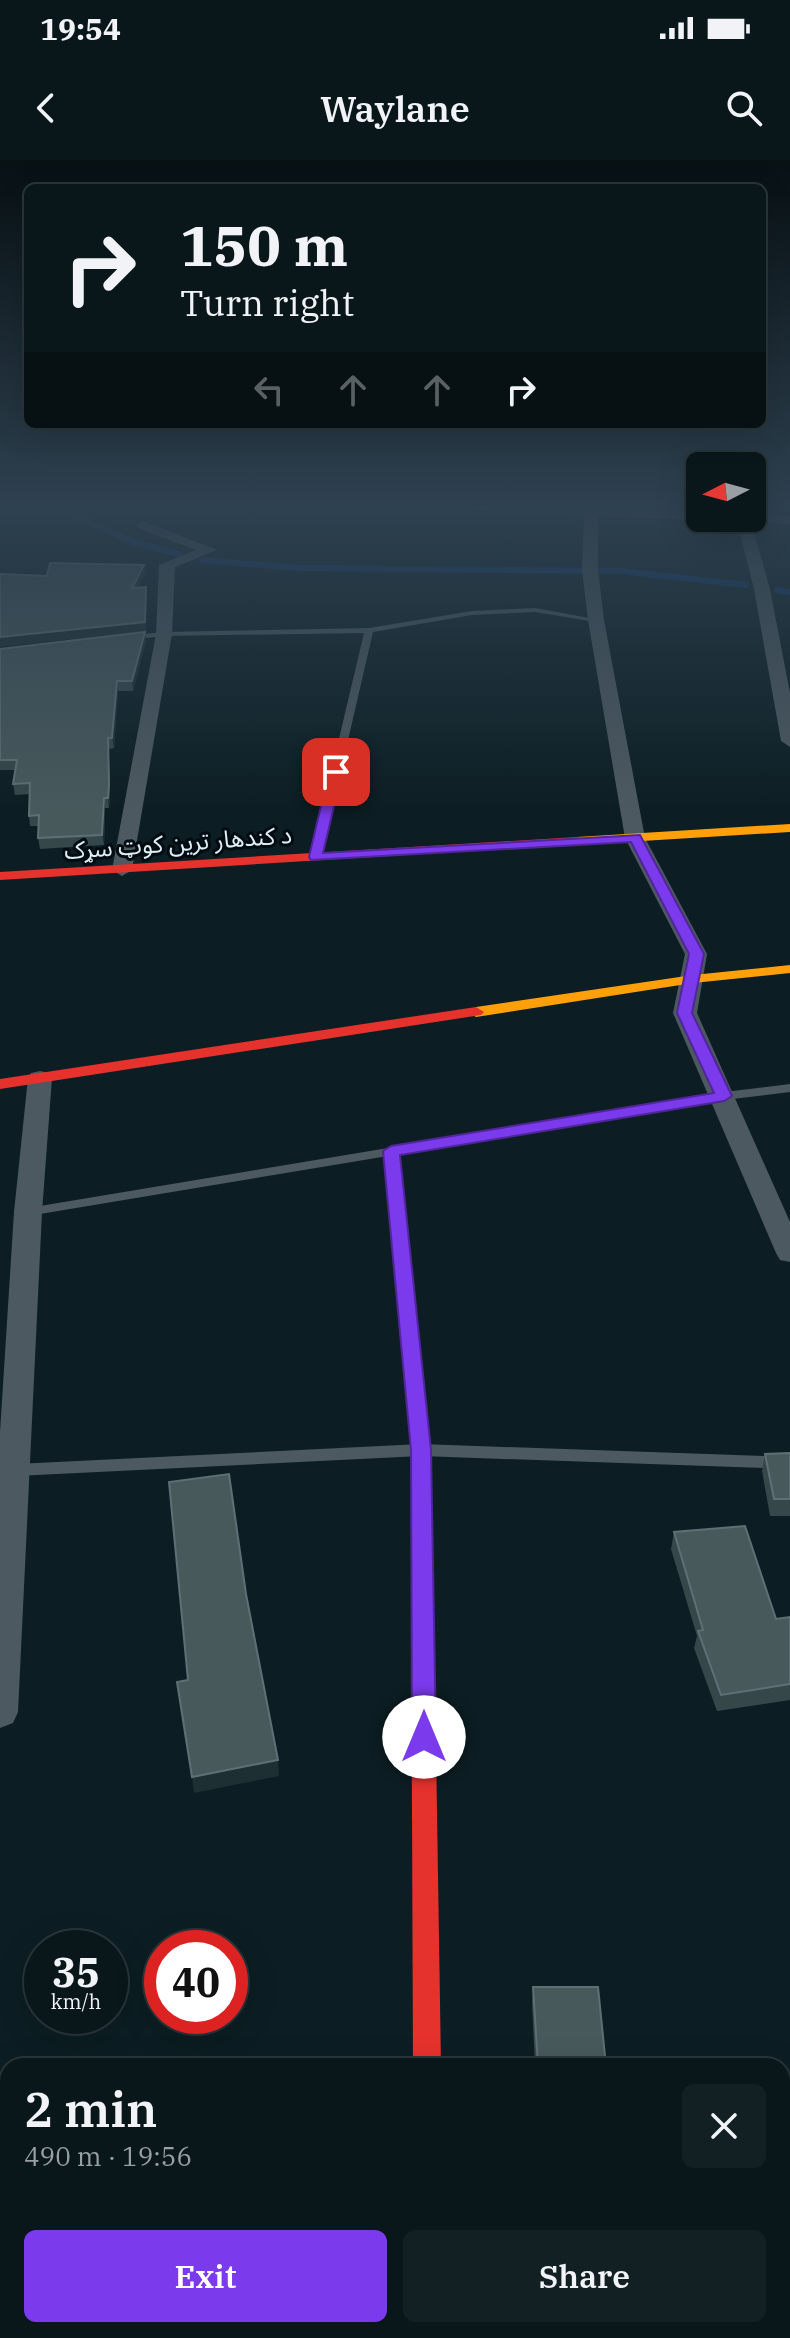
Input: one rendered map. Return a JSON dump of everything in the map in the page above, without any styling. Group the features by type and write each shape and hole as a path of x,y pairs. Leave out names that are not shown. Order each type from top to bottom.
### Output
{"street":[{"path":"122,870 164,634 165,608"},
{"path":"595,608 635,838 696,954 685,1013 724,1096 790,1253"},
{"path":"765,608 790,741"},
{"name":"د کندهار ترين کوټ سړک","path":"0,876 790,828"},
{"path":"0,1084 693,979 790,969"},
{"path":"0,1712 16,1470 28,1212 40,1078"},
{"path":"391,1151 421,1450 427,2058"}],"lane":[{"path":"120,639 164,634 369,630 472,613 535,610 596,620"},
{"path":"316,857 369,630"},
{"path":"28,1212 724,1096 790,1088"},
{"path":"16,1470 421,1450 790,1463"}],"building":[{"path":"0,608 145,608 145,622 0,637"},
{"path":"145,632 132,681 117,681 112,738 108,738 109,785 108,798 104,798 102,835 38,838 39,815 29,816 30,783 13,784 17,760 0,760 0,649"},
{"path":"790,1453 790,1499 774,1499 765,1454"},
{"path":"229,1474 246,1594 278,1760 192,1777 177,1682 188,1680 169,1482"},
{"path":"745,1526 776,1619 790,1617 790,1684 721,1695 698,1631 703,1630 674,1532"},
{"path":"533,1987 598,1987 605,2058 537,2058"}],"traffic: slow":[{"path":"577,841 790,828"},
{"path":"476,1012 693,979 790,969"},
{"path":"391,1151 421,1450 422,1557"}],"traffic: jam":[{"path":"0,876 577,841"},
{"path":"0,1084 476,1012"},
{"path":"422,1557 427,2058"}],"route":[{"path":"336,772 316,857 635,838 696,954 685,1013 724,1096 391,1151 421,1450 424,1737"}]}
